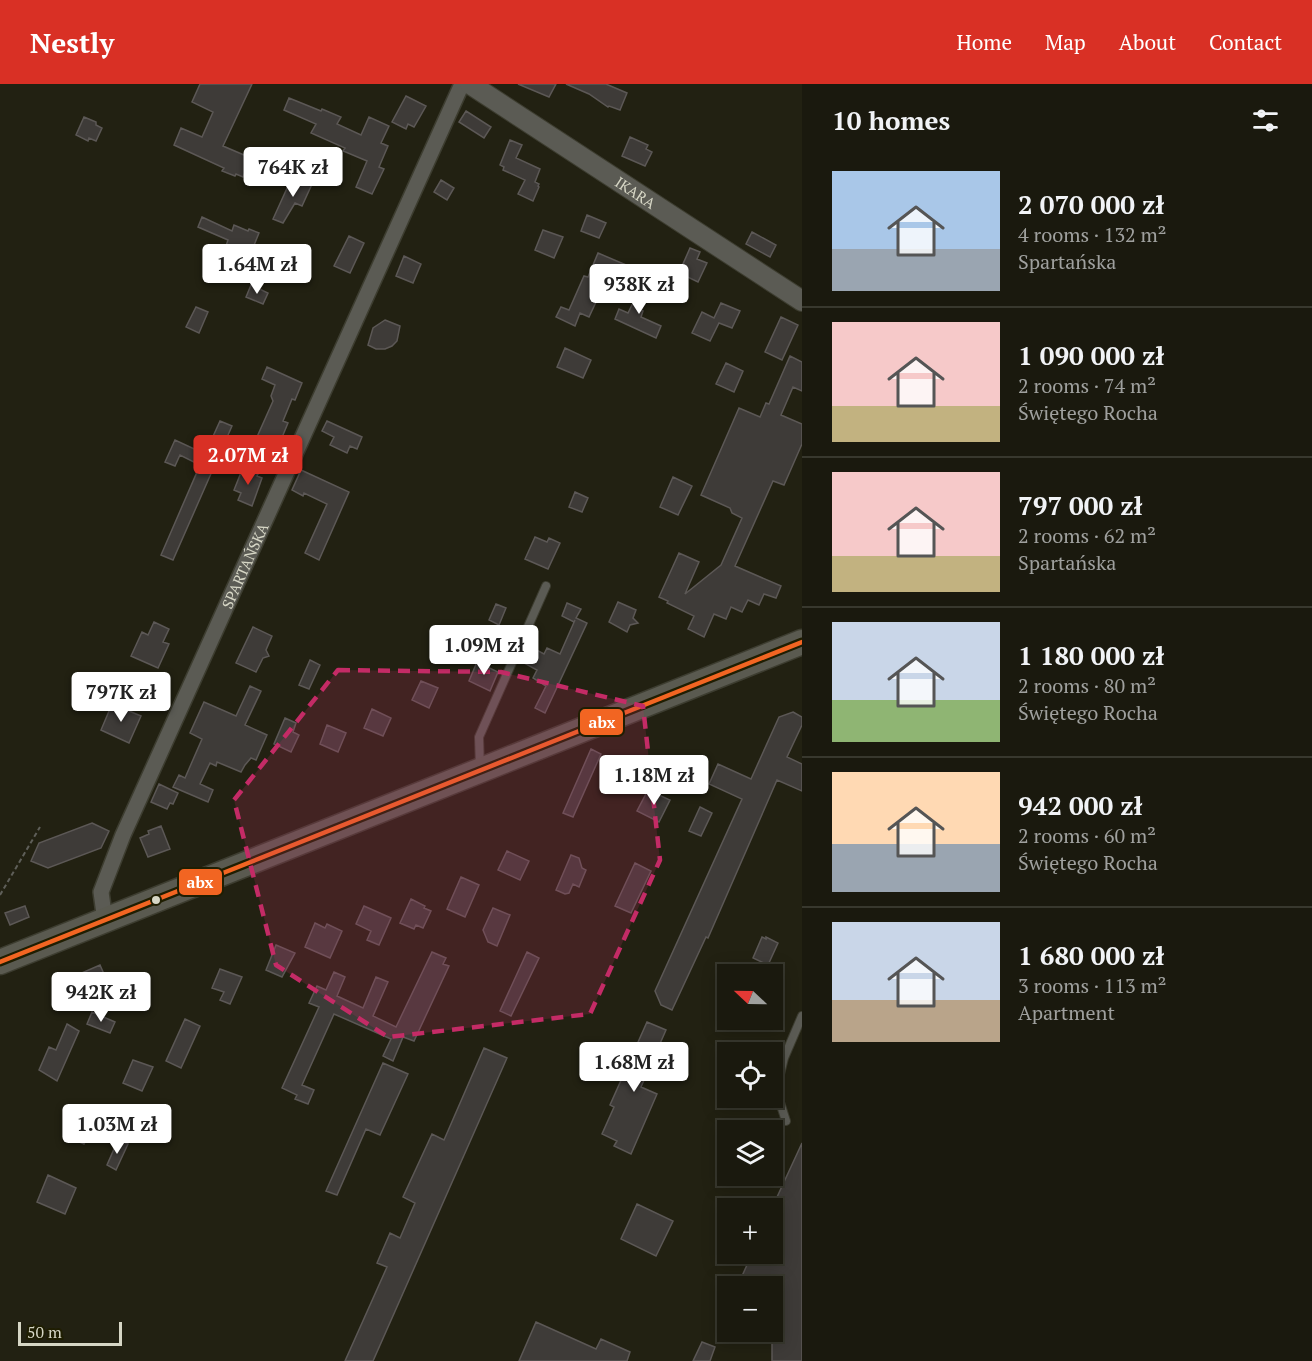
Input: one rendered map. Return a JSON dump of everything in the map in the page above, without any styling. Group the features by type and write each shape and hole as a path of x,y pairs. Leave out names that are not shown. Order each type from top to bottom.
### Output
{"main road":[{"path":"0,962 802,642"}],"street":[{"name":"SPARTAŃSKA","path":"105,921 101,892 123,835 462,84"},
{"name":"IKARA","path":"470,84 802,301"}],"lane":[{"path":"481,771 478,754 479,737 546,586"},
{"path":"786,1121 776,1090 784,1058 802,1016"}],"path":[{"path":"0,895 40,827"}],"highlighted area":[{"path":"338,670 501,672 643,706 660,860 590,1014 388,1037 276,965 234,800"}],"building":[{"path":"200,84 252,84 223,146 251,158 243,177 222,171 224,168 174,145 181,128 202,137 213,112 192,102"},
{"path":"518,84 556,84 549,97"},
{"path":"566,84 606,84 627,93 620,110 608,107 589,94"},
{"path":"406,96 426,106 414,127 408,124 406,129 392,122"},
{"path":"289,98 341,117 337,124 361,135 369,117 389,126 381,143 388,146 379,167 384,169 372,194 356,187 367,161 311,133 316,124 284,110"},
{"path":"466,111 491,127 484,138 459,122"},
{"path":"84,117 96,122 96,125 102,128 96,141 89,138 88,141 76,135"},
{"path":"630,137 648,145 646,149 652,152 645,166 622,156"},
{"path":"510,140 522,145 516,158 540,169 535,182 539,184 539,187 533,201 518,194 525,180 503,170 504,167 500,165"},
{"path":"293,175 312,184 302,206 295,203 283,223 273,219"},
{"path":"441,180 454,188 447,200 434,192"},
{"path":"587,215 606,223 599,238 581,231"},
{"path":"202,217 232,231 234,225 259,233 248,260 224,252 228,240 198,227"},
{"path":"543,230 563,237 554,258 535,250"},
{"path":"752,232 776,245 770,257 746,244"},
{"path":"349,236 364,243 350,273 334,266"},
{"path":"690,248 700,252 697,259 707,263 698,282 679,273"},
{"path":"598,253 626,265 615,290 604,285 589,317 580,313 575,326 556,317 561,307 569,310 584,276 588,277"},
{"path":"404,256 421,264 413,283 396,276"},
{"path":"642,284 651,288 641,310 643,311 641,317 661,326 656,338 615,319 619,309 628,313"},
{"path":"251,285 268,293 263,304 246,297"},
{"path":"721,303 740,311 732,328 719,323 710,341 692,333 702,312 714,318"},
{"path":"196,307 208,312 199,333 186,327"},
{"path":"781,317 798,325 782,360 765,352"},
{"path":"385,320 400,326 397,341 385,349 376,349 368,345 373,328"},
{"path":"565,348 591,360 583,378 557,367"},
{"path":"790,356 802,362 802,391 793,387 781,415 802,424 802,444 784,485 773,481 735,566 781,586 776,598 764,594 759,605 748,600 742,612 731,607 726,619 714,614 704,637 688,629 694,616 659,597 679,553 699,562 685,594 721,565 742,518 732,513 730,508 701,495 739,408 760,417 766,403 769,404"},
{"path":"726,363 743,371 734,392 716,384"},
{"path":"267,367 302,383 283,421 288,423 278,447 257,437 273,401 271,396 275,385 262,379"},
{"path":"220,421 232,426 173,560 161,555 200,465 180,455 175,466 165,462 175,440 205,454"},
{"path":"327,421 362,437 357,449 350,446 347,453 330,445 334,437 322,431"},
{"path":"247,469 262,478 252,506 238,500 241,493 234,490 242,470"},
{"path":"301,470 349,492 319,560 305,553 327,504 292,490"},
{"path":"673,477 692,486 678,515 660,507"},
{"path":"575,492 588,498 582,512 569,507"},
{"path":"535,537 547,542 549,538 560,543 548,569 525,559"},
{"path":"618,602 636,610 633,618 638,623 630,625 627,632 609,622"},
{"path":"567,603 581,609 576,618 587,623 545,713 535,708 546,686 533,678 537,670 524,663 531,647 544,654 547,648 560,654 575,620 574,622 562,616"},
{"path":"496,604 506,608 499,625 489,620"},
{"path":"154,622 169,629 163,642 169,644 158,668 131,656 142,632 148,635"},
{"path":"253,627 272,636 266,650 269,656 263,658 256,672 236,663"},
{"path":"310,660 320,665 309,689 299,685"},
{"path":"477,662 498,672 490,691 469,681"},
{"path":"421,681 438,688 429,708 412,700"},
{"path":"250,686 261,691 245,725 267,735 256,760 251,758 241,772 217,762 216,766 210,763 200,784 213,790 208,802 173,787 179,775 185,778 202,739 190,733 204,702 236,716"},
{"path":"112,704 141,716 129,743 101,730"},
{"path":"372,709 391,718 383,736 364,728"},
{"path":"793,712 802,717 802,725 787,757 802,764 802,791 777,780 708,938 706,937 672,1010 661,1005 655,991 742,799 709,784 718,764 751,779 779,717"},
{"path":"285,718 296,723 293,732 299,735 291,752 274,744"},
{"path":"327,725 346,733 338,752 320,744"},
{"path":"591,749 601,754 573,817 563,813"},
{"path":"159,784 178,793 173,804 170,803 167,809 151,802"},
{"path":"648,790 670,800 659,822 637,811"},
{"path":"700,807 712,813 701,836 689,831"},
{"path":"92,823 109,831 101,848 48,868 31,861 39,843"},
{"path":"161,826 170,849 148,857 140,838 149,834 148,831"},
{"path":"507,851 529,861 520,880 498,870"},
{"path":"571,855 579,858 582,868 586,870 579,887 573,884 569,893 565,894 556,890"},
{"path":"635,863 651,871 631,913 615,906"},
{"path":"461,877 479,885 465,917 447,909"},
{"path":"411,899 431,911 423,928 416,925 414,929 400,923"},
{"path":"25,906 29,917 10,925 5,913"},
{"path":"364,906 391,918 379,945 367,940 371,931 356,924"},
{"path":"493,908 510,915 497,946 488,942 483,930"},
{"path":"315,923 325,928 327,924 342,931 330,958 305,947"},
{"path":"762,937 778,943 768,964 753,958"},
{"path":"276,945 295,953 282,977 266,970"},
{"path":"432,952 446,958 443,964 449,966 414,1041 403,1037 393,1061 383,1056 391,1039 334,1014 302,1085 314,1090 308,1104 295,1099 297,1095 282,1088 319,1007 309,1003 317,986 326,990 334,972 345,977 337,996 363,1008 376,977 388,982 373,1016 396,1027"},
{"path":"527,952 539,958 511,1016 500,1011"},
{"path":"100,965 108,983 94,988 94,993 84,998 75,976"},
{"path":"220,969 242,977 230,1004 220,1000 224,992 212,988"},
{"path":"92,1012 115,1022 110,1033 87,1024"},
{"path":"185,1019 200,1026 181,1068 166,1061"},
{"path":"647,1022 666,1030 641,1087 657,1094 631,1154 614,1146 617,1141 602,1134 614,1107 610,1105"},
{"path":"67,1024 79,1031 57,1081 39,1070 49,1047 56,1050"},
{"path":"484,1048 507,1058 373,1361 345,1361 387,1267 377,1263 390,1233 400,1238 415,1203 403,1197 432,1134 444,1140"},
{"path":"133,1060 153,1067 142,1091 123,1083"},
{"path":"383,1063 408,1074 380,1135 366,1129 337,1195 326,1191"},
{"path":"79,1107 94,1114 90,1122 93,1124 84,1144 66,1136"},
{"path":"118,1140 128,1144 116,1170 107,1165"},
{"path":"802,1143 802,1361 772,1361 772,1342 783,1342 783,1276 742,1276 747,1264 783,1264 783,1198 777,1198"},
{"path":"48,1175 76,1188 65,1214 37,1202"},
{"path":"637,1204 673,1221 656,1256 621,1239"},
{"path":"536,1322 596,1349 601,1339 630,1352 627,1361 519,1361"},
{"path":"702,1342 715,1347 710,1361 693,1361"}],"transit line":[{"name":"abx","path":"0,962 802,642"}]}
